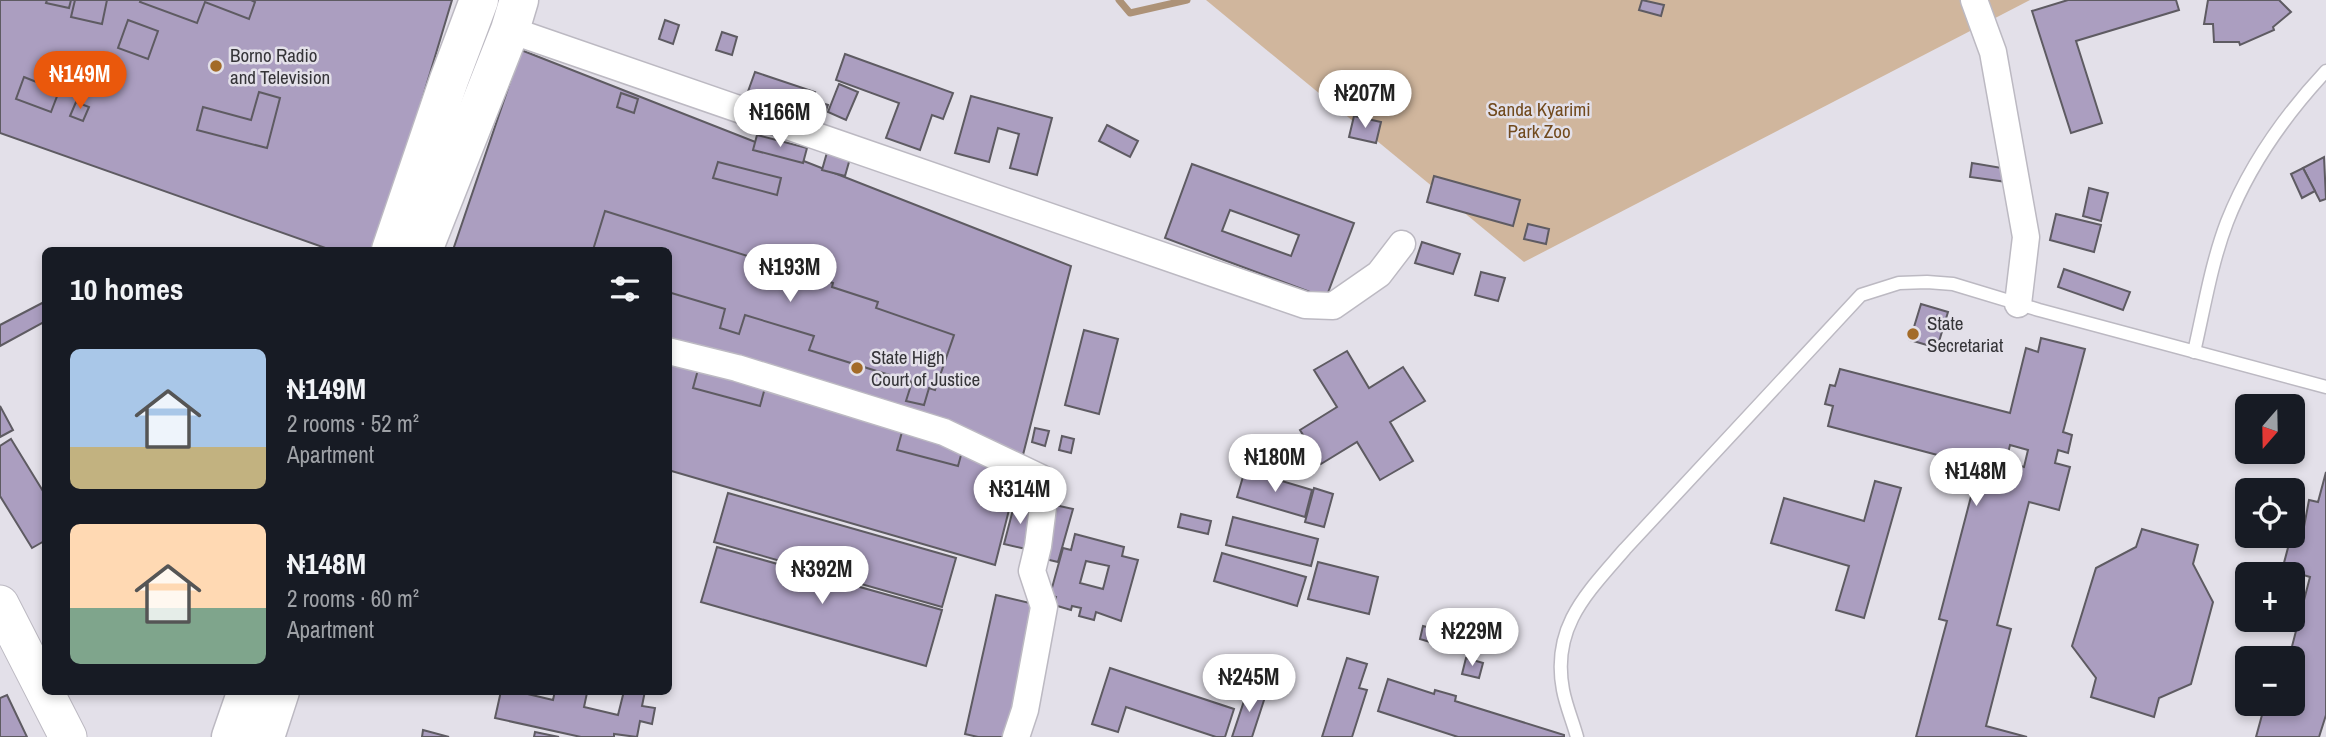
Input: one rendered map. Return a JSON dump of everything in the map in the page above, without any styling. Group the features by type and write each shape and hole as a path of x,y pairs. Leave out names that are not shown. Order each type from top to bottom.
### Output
{"main road":[{"path":"392,247 479,0"},
{"path":"424,247 514,15"},
{"path":"0,604 42,686"},
{"path":"47,695 68,737"},
{"path":"231,737 246,695"},
{"path":"265,737 279,695"}],"street":[{"path":"1974,0 1993,52 2026,237 2018,304"},
{"path":"514,15 1305,305 1333,306 1379,274 1402,244"},
{"path":"672,352 737,368 944,432 1041,478 1043,507 1032,571 1044,607 1025,710 1016,737"}],"lane":[{"path":"2194,352 2215,260 2227,221 2262,150 2326,71"},
{"path":"1577,737 1563,690 1561,665 1562,642 1572,615 1598,580 1861,295 1899,283 1953,284 2326,387"}],"green space":[{"name":"Sanda Kyarimi Park Zoo","path":"1206,0 2030,0 1524,262"}],"building":[{"name":"Borno Radio and Television","path":"0,0 452,0 378,247 323,247 0,133"},
{"path":"47,0 71,0 69,8 46,3"},
{"path":"75,0 107,0 102,24 71,17"},
{"path":"141,0 255,2 249,19 205,2 197,23 140,2"},
{"path":"1642,0 1664,5 1661,16 1639,10"},
{"path":"2068,0 2176,0 2179,10 2076,41 2102,123 2071,133 2032,11"},
{"path":"2208,0 2279,0 2291,12 2273,27 2274,30 2240,45 2239,42 2214,42 2213,24 2204,24"},
{"path":"128,20 158,31 148,59 118,48"},
{"path":"665,20 679,25 673,44 659,39"},
{"path":"722,32 737,37 732,55 716,50"},
{"name":"State High Court of Justice","path":"521,50 1071,266 995,565 672,471 672,247 454,247"},
{"path":"845,54 953,93 943,119 932,115 920,150 886,138 899,103 836,80"},
{"path":"755,72 815,92 812,100 828,105 822,122 746,97"},
{"path":"24,77 59,91 51,112 16,99"},
{"path":"839,84 858,92 846,120 828,112"},
{"path":"259,92 280,98 267,148 197,130 203,107 251,120"},
{"path":"621,93 638,99 634,113 617,107"},
{"path":"971,96 1052,118 1037,175 1010,168 1019,134 998,128 989,162 955,153"},
{"path":"76,102 89,107 83,121 70,116"},
{"path":"1354,116 1381,122 1376,143 1349,137"},
{"path":"1107,125 1138,141 1130,157 1099,141"},
{"path":"757,135 807,148 803,163 753,150"},
{"path":"828,149 851,155 845,176 822,170"},
{"path":"2324,157 2326,199 2320,201 2303,168"},
{"path":"718,162 781,178 777,195 713,178"},
{"path":"1972,163 2008,169 2007,182 1970,177"},
{"path":"1192,164 1354,223 1326,298 1165,238","holes":["1230,210 1299,235 1291,256 1222,231"]},
{"path":"2303,168 2315,191 2302,198 2291,174"},
{"path":"1434,176 1520,200 1513,226 1427,202"},
{"path":"2089,188 2108,193 2101,221 2083,216"},
{"path":"605,211 833,283 832,287 878,302 876,308 954,335 935,390 929,388 924,405 906,401 912,382 809,350 814,336 745,315 739,334 720,328 725,309 672,293 672,247 594,247"},
{"path":"2056,214 2101,225 2094,252 2050,240"},
{"path":"1528,224 1549,229 1546,244 1524,239"},
{"path":"1422,242 1460,254 1453,274 1415,263"},
{"path":"2064,269 2130,292 2123,310 2058,287"},
{"path":"1481,272 1505,278 1498,301 1475,295"},
{"path":"42,303 42,323 0,346 0,325"},
{"path":"1921,304 1948,312 1937,348 1910,340"},
{"path":"1084,330 1118,339 1099,414 1065,405"},
{"path":"2041,338 2085,349 2063,432 2072,435 2068,453 2058,450 2055,463 2070,467 2059,510 2029,502 1997,625 2011,629 1986,726 2027,737 1916,737 1947,621 1939,619 1979,466 1828,426 1833,406 1825,404 1830,385 1835,386 1840,369 2010,413 2026,348 2038,352","holes":["2010,445 2028,450 2024,467 2006,462"]},
{"path":"1347,351 1369,388 1403,367 1425,401 1390,422 1413,461 1380,480 1357,442 1321,464 1300,430 1337,407 1314,370"},
{"path":"699,366 766,384 760,406 693,388"},
{"path":"0,406 13,430 0,437"},
{"path":"1035,428 1049,431 1045,446 1032,442"},
{"path":"902,432 963,448 958,466 897,450"},
{"path":"1062,436 1074,439 1071,453 1059,450"},
{"path":"11,439 42,489 42,542 32,548 0,496 0,446"},
{"path":"1245,470 1312,490 1305,517 1237,497"},
{"path":"2326,472 2326,715 2319,737 2256,737 2262,716 2305,716 2305,646 2292,646 2296,632 2305,632 2305,596 2310,577 2305,576 2305,562 2284,562 2288,548 2305,548 2305,521 2309,500 2318,502"},
{"path":"1875,481 1901,488 1864,618 1836,610 1849,566 1771,543 1784,498 1864,521"},
{"path":"1314,488 1333,494 1324,527 1305,522"},
{"path":"728,493 956,558 942,607 714,542"},
{"path":"1015,502 1037,508 1026,549 1004,544"},
{"path":"1055,505 1073,509 1058,562 1041,558"},
{"path":"1181,514 1211,521 1208,534 1178,527"},
{"path":"1233,517 1318,539 1311,566 1226,545"},
{"path":"2142,529 2198,545 2193,564 2213,602 2191,684 2159,698 2154,717 2091,697 2096,678 2072,646 2096,568 2136,547"},
{"path":"1075,534 1124,547 1122,556 1138,560 1121,621 1096,612 1094,620 1079,616 1081,608 1072,606 1071,610 1054,605 1056,597 1050,595 1063,548 1071,550","holes":["1086,561 1109,566 1103,589 1080,583"]},
{"path":"717,547 942,610 926,666 701,602"},
{"path":"1222,553 1306,577 1297,606 1214,581"},
{"path":"1318,562 1378,577 1369,614 1308,599"},
{"path":"996,595 1038,605 1008,737 978,737 965,734"},
{"path":"1423,626 1434,629 1430,642 1420,639"},
{"path":"1347,658 1367,664 1359,688 1367,690 1352,737 1322,737"},
{"path":"1466,658 1483,663 1479,678 1462,674"},
{"path":"1110,668 1234,709 1225,737 1216,737 1126,707 1118,732 1092,724"},
{"path":"1388,679 1434,694 1435,690 1456,696 1455,701 1564,737 1458,737 1378,711"},
{"path":"1248,689 1266,694 1252,737 1232,737"},
{"path":"7,695 27,737 0,737 0,698"},
{"path":"500,695 532,695 553,700 554,695 587,695 584,707 618,715 623,695 644,695 642,706 655,708 652,724 640,721 637,737 614,734 614,737 581,737 495,718"},
{"path":"423,730 449,737 422,737"},
{"path":"535,732 559,737 534,737"}],"waterway":[{"path":"1119,0 1130,13 1187,0"}],"place":[{"name":"Borno Radio and Television","path":"216,66"},
{"name":"State Secretariat","path":"1913,334"},
{"name":"State High Court of Justice","path":"857,368"}]}
